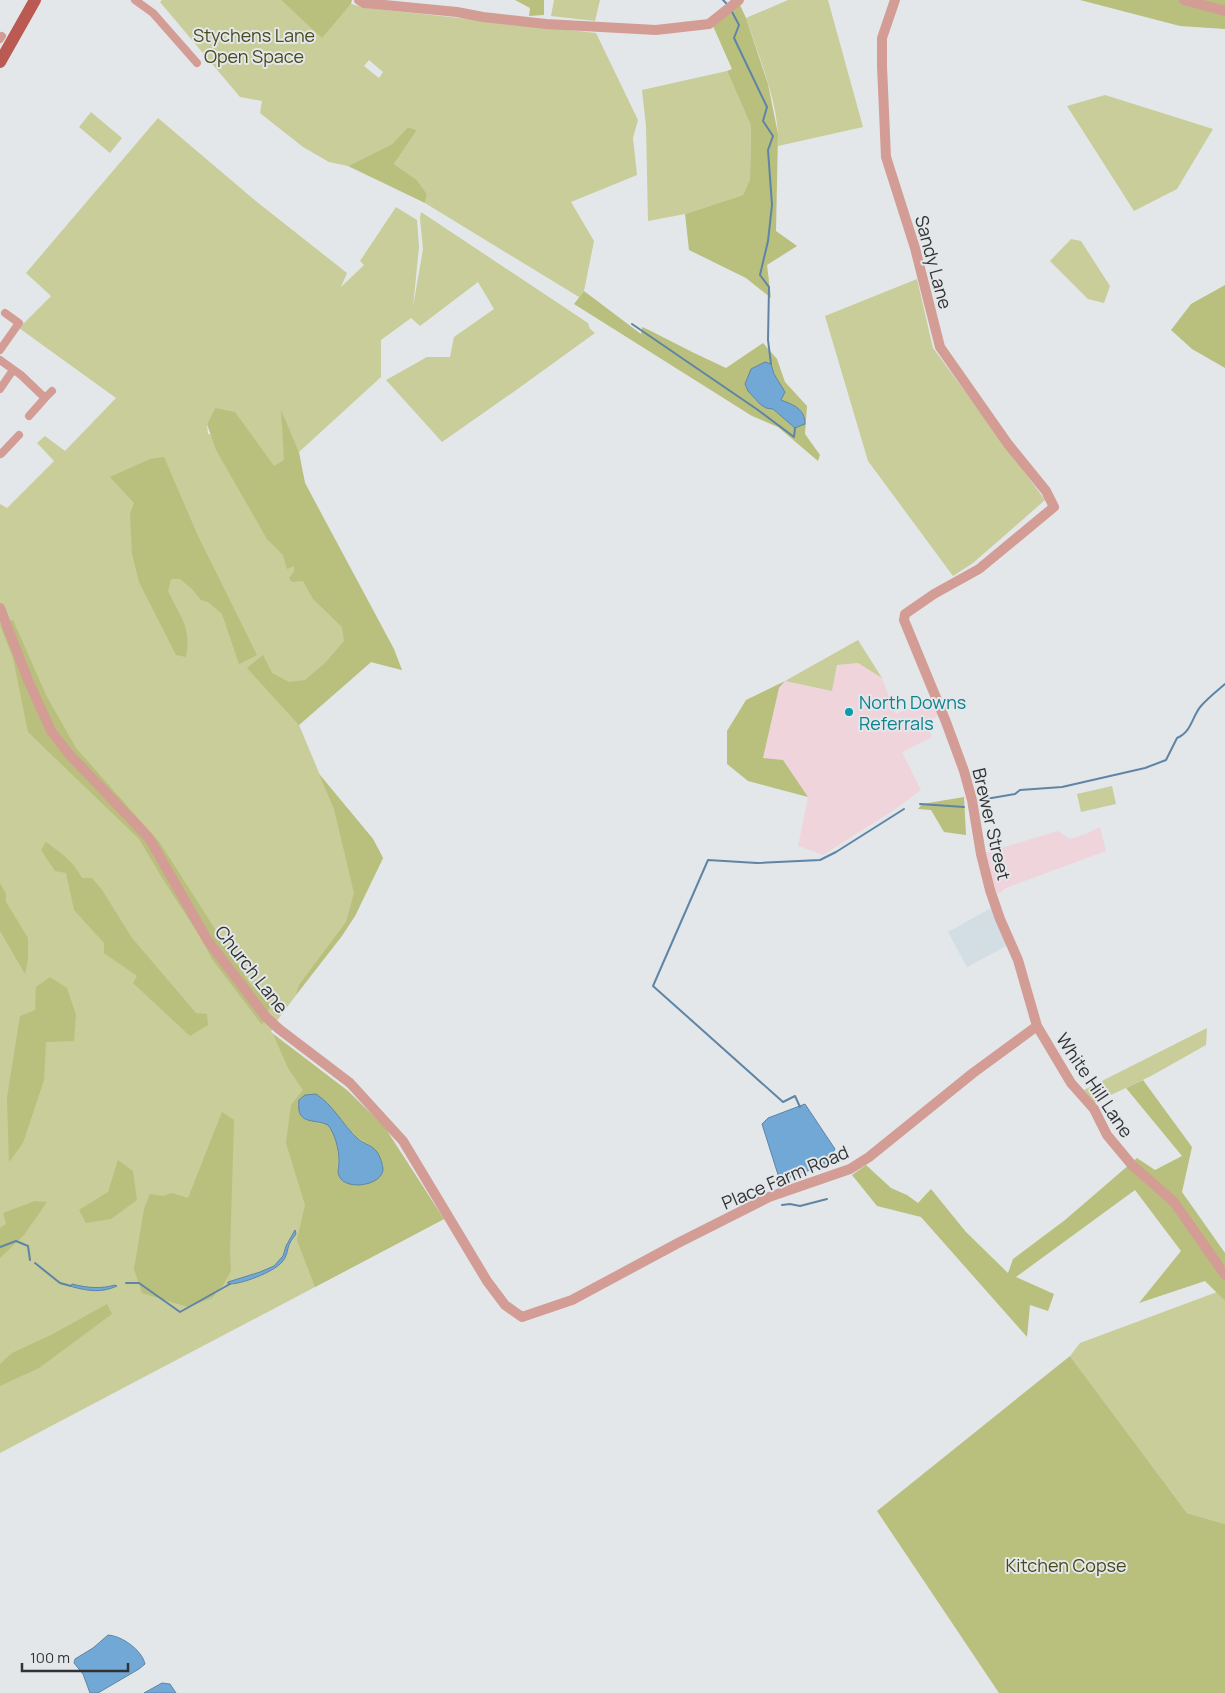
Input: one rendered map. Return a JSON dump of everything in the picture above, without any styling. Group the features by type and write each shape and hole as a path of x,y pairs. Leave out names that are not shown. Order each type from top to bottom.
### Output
{"main road":[{"path":"2,58 35,0"}],"street":[{"path":"135,0 153,13 197,62"},
{"path":"359,0 364,3 457,12 483,18 656,30 709,24 739,0"},
{"name":"Sandy Lane","path":"894,0 882,38 886,157 915,248 940,347 1008,444 1052,500"},
{"path":"1184,0 1225,11"},
{"path":"0,350 19,323 5,313"},
{"path":"0,360 45,398"},
{"path":"0,389 13,370"},
{"path":"29,416 52,391"},
{"path":"2,455 19,435"},
{"name":"Brewer Street","path":"1036,1026 1018,960 990,890 981,854 972,800 964,771 944,716 904,620 905,614 934,594 979,568 1052,509 1054,507 1052,500"},
{"name":"Church Lane","path":"0,608 28,680 51,731 69,754 149,838 208,941 266,1017 278,1029 350,1083 403,1141 487,1280 505,1305 522,1317"},
{"name":"White Hill Lane","path":"1036,1026 1071,1083 1094,1109 1106,1135 1132,1164 1174,1202 1225,1275"},
{"name":"Place Farm Road","path":"522,1317 572,1300 769,1197 850,1169 869,1157 973,1073 1036,1026"}],"shaded area":[{"path":"858,663 882,678 896,714 932,698 940,715 926,722 932,737 902,752 921,790 894,810 823,855 798,846 808,797 763,758 779,688 785,681 832,691 837,665"},
{"path":"1100,827 1106,851 1006,888 998,894 994,889 981,854 1058,831 1070,839"},
{"path":"993,907 1008,945 967,967 948,932"}],"green space":[{"name":"Stychens Lane Open Space","path":"162,0 281,0 322,37 351,4 367,8 596,33 638,120 633,138 637,175 571,202 594,241 584,291 579,297 425,203 427,194 417,180 394,164 417,130 408,127 392,144 348,166 329,162 303,147 260,113 262,101 240,97 160,2","holes":["369,60 383,72 379,78 364,66"]},
{"path":"281,0 352,0 351,4 322,38"},
{"path":"515,0 544,0 544,15 529,16 530,8"},
{"path":"554,0 600,0 595,21 551,16"},
{"path":"788,0 828,0 863,127 778,146 776,115 772,98 746,18"},
{"path":"1080,0 1225,0 1225,29 1180,26"},
{"path":"740,5 768,84 778,134 776,231 797,246 767,265 771,298 746,278 689,250 685,214 743,195 750,179 751,126 727,71 732,69 713,26"},
{"path":"727,71 751,126 750,179 743,195 685,214 648,221 646,126 642,90"},
{"path":"1105,95 1213,129 1177,189 1134,211 1067,106"},
{"path":"91,112 122,138 110,153 79,127"},
{"path":"158,118 257,202 347,273 341,287 364,265 360,261 396,207 417,220 419,247 413,307 423,249 421,212 588,323 590,329 595,333 442,442 386,380 427,357 450,357 454,337 494,309 478,282 420,326 411,318 381,340 381,377 299,452 281,412 305,483 402,670 371,662 299,725 320,775 373,839 383,858 355,916 276,1022 271,1032 348,1091 444,1219 0,1453 0,504 7,508 54,461 37,443 45,436 65,451 116,398 19,328 51,296 26,273","holes":["215,408 256,442 208,434 207,424"]},
{"path":"408,127 417,130 394,164 417,180 427,194 425,203 348,166 392,144"},
{"path":"1071,239 1081,241 1110,286 1104,303 1088,299 1050,261"},
{"path":"917,279 933,348 1045,500 973,563 953,576 868,461 825,316"},
{"path":"1225,285 1225,368 1192,349 1171,330 1191,304"},
{"path":"584,291 641,334 642,327 726,368 763,343 777,359 785,382 807,406 805,434 820,455 818,461 778,427 752,416 574,304","holes":["771,364 774,374 785,392 781,400 795,428 773,409 760,404 748,391"]},
{"path":"215,408 235,412 274,466 284,460 281,410 299,452 305,483 394,649 402,670 371,662 299,725 247,668 263,655 272,673 289,682 305,680 325,663 344,641 342,627 313,599 303,581 292,582 289,578 294,572 294,566 287,569 283,555 267,539 216,450 207,424"},
{"path":"164,457 198,536 257,655 239,664 222,614 208,602 201,600 180,579 171,579 168,591 184,623 187,638 186,657 176,655 139,582 132,554 130,514 134,503 110,477 150,459"},
{"path":"13,620 46,695 76,748 160,843 250,984 271,1005 262,1025 212,959 201,938 139,839 28,732 13,658 0,625"},
{"path":"858,640 882,678 858,663 837,665 832,691 785,681"},
{"path":"785,681 779,688 763,758 783,760 808,797 748,781 727,764 727,731 746,700"},
{"path":"319,774 373,839 383,858 355,916 342,936 296,995 299,985 346,922 354,893 334,809"},
{"path":"1112,786 1116,804 1081,812 1077,794"},
{"path":"964,797 966,835 944,832 931,810 918,809 922,804"},
{"path":"46,842 71,862 82,878 92,878 102,890 132,938 196,1013 207,1014 208,1025 190,1036 133,983 137,976 104,953 104,943 74,910 66,873 55,871 41,850"},
{"path":"0,883 6,894 6,902 28,938 28,959 25,974 0,931"},
{"path":"50,977 67,988 76,1015 74,1041 46,1042 44,1080 23,1143 9,1162 7,1098 20,1016 35,1010 36,987"},
{"path":"1207,1028 1206,1045 1151,1076 1094,1103 1084,1090"},
{"path":"273,1034 348,1091 384,1126 444,1219 315,1287 297,1240 305,1205 286,1143 291,1105 303,1090 288,1068","holes":["320,1096 358,1138 370,1145 337,1170 338,1152 334,1135 328,1125 316,1123"]},
{"path":"1143,1080 1192,1147 1182,1192 1225,1253 1225,1301 1205,1281 1139,1303 1181,1251 1135,1190 1016,1277 1054,1294 1048,1311 1030,1305 1027,1337 921,1217 877,1206 852,1175 866,1165 891,1188 907,1195 918,1203 931,1189 966,1232 1008,1273 1013,1259 1065,1220 1137,1158 1155,1170 1182,1156 1126,1088"},
{"path":"222,1112 234,1120 231,1271 223,1285 212,1298 188,1307 142,1293 134,1269 144,1209 150,1194 163,1196 172,1193 188,1198"},
{"path":"118,1160 133,1171 137,1200 111,1219 86,1223 79,1210 108,1192"},
{"path":"35,1201 47,1202 24,1235 0,1258 0,1228 6,1224 3,1213"},
{"path":"1217,1292 1225,1301 1225,1524 1187,1513 1070,1356 1080,1343"},
{"path":"107,1304 112,1314 39,1368 0,1386 0,1364 12,1353 53,1334"},
{"name":"Kitchen Copse","path":"1070,1356 1187,1513 1225,1524 1225,1693 999,1693 877,1511"}],"water":[{"path":"765,362 771,364 774,374 785,392 781,400 801,411 805,424 795,428 773,409 766,408 760,404 748,391 745,384 751,369"},
{"path":"316,1094 328,1104 358,1139 377,1152 383,1170 377,1179 358,1185 345,1182 339,1177 339,1161 335,1137 328,1125 307,1120 300,1114 299,1100 305,1095"},
{"path":"805,1104 835,1149 827,1164 780,1181 762,1124 768,1118"},
{"path":"295,1230 296,1234 289,1244 285,1257 278,1266 256,1277 228,1284 228,1282 274,1266 283,1256"},
{"path":"72,1284 94,1288 117,1286 95,1291 73,1287 71,1286"},
{"path":"108,1635 119,1638 131,1645 140,1654 145,1664 98,1693 90,1693 83,1674 74,1663 75,1659 93,1648"},
{"path":"162,1683 170,1684 176,1693 144,1693"}],"waterway":[{"path":"723,0 728,5"},
{"path":"731,10 739,25 734,38 767,107 763,121 773,136 768,150 772,205 768,241 760,275 769,287 768,340 771,364"},
{"path":"632,324 758,410 794,437 795,428"},
{"path":"980,800 1015,794 1020,790 1062,787 1145,768 1166,760 1177,738 1186,732 1201,706 1225,684"},
{"path":"920,804 964,807"},
{"path":"800,1107 795,1096 783,1102 653,986 708,860 757,863 820,860 904,809"},
{"path":"782,1205 800,1206 827,1199"},
{"path":"0,1247 16,1241 28,1246 30,1260"},
{"path":"35,1263 60,1283 71,1286"},
{"path":"126,1283 139,1283 180,1312 230,1284"}],"place":[{"name":"North Downs Referrals","path":"849,712"}]}
